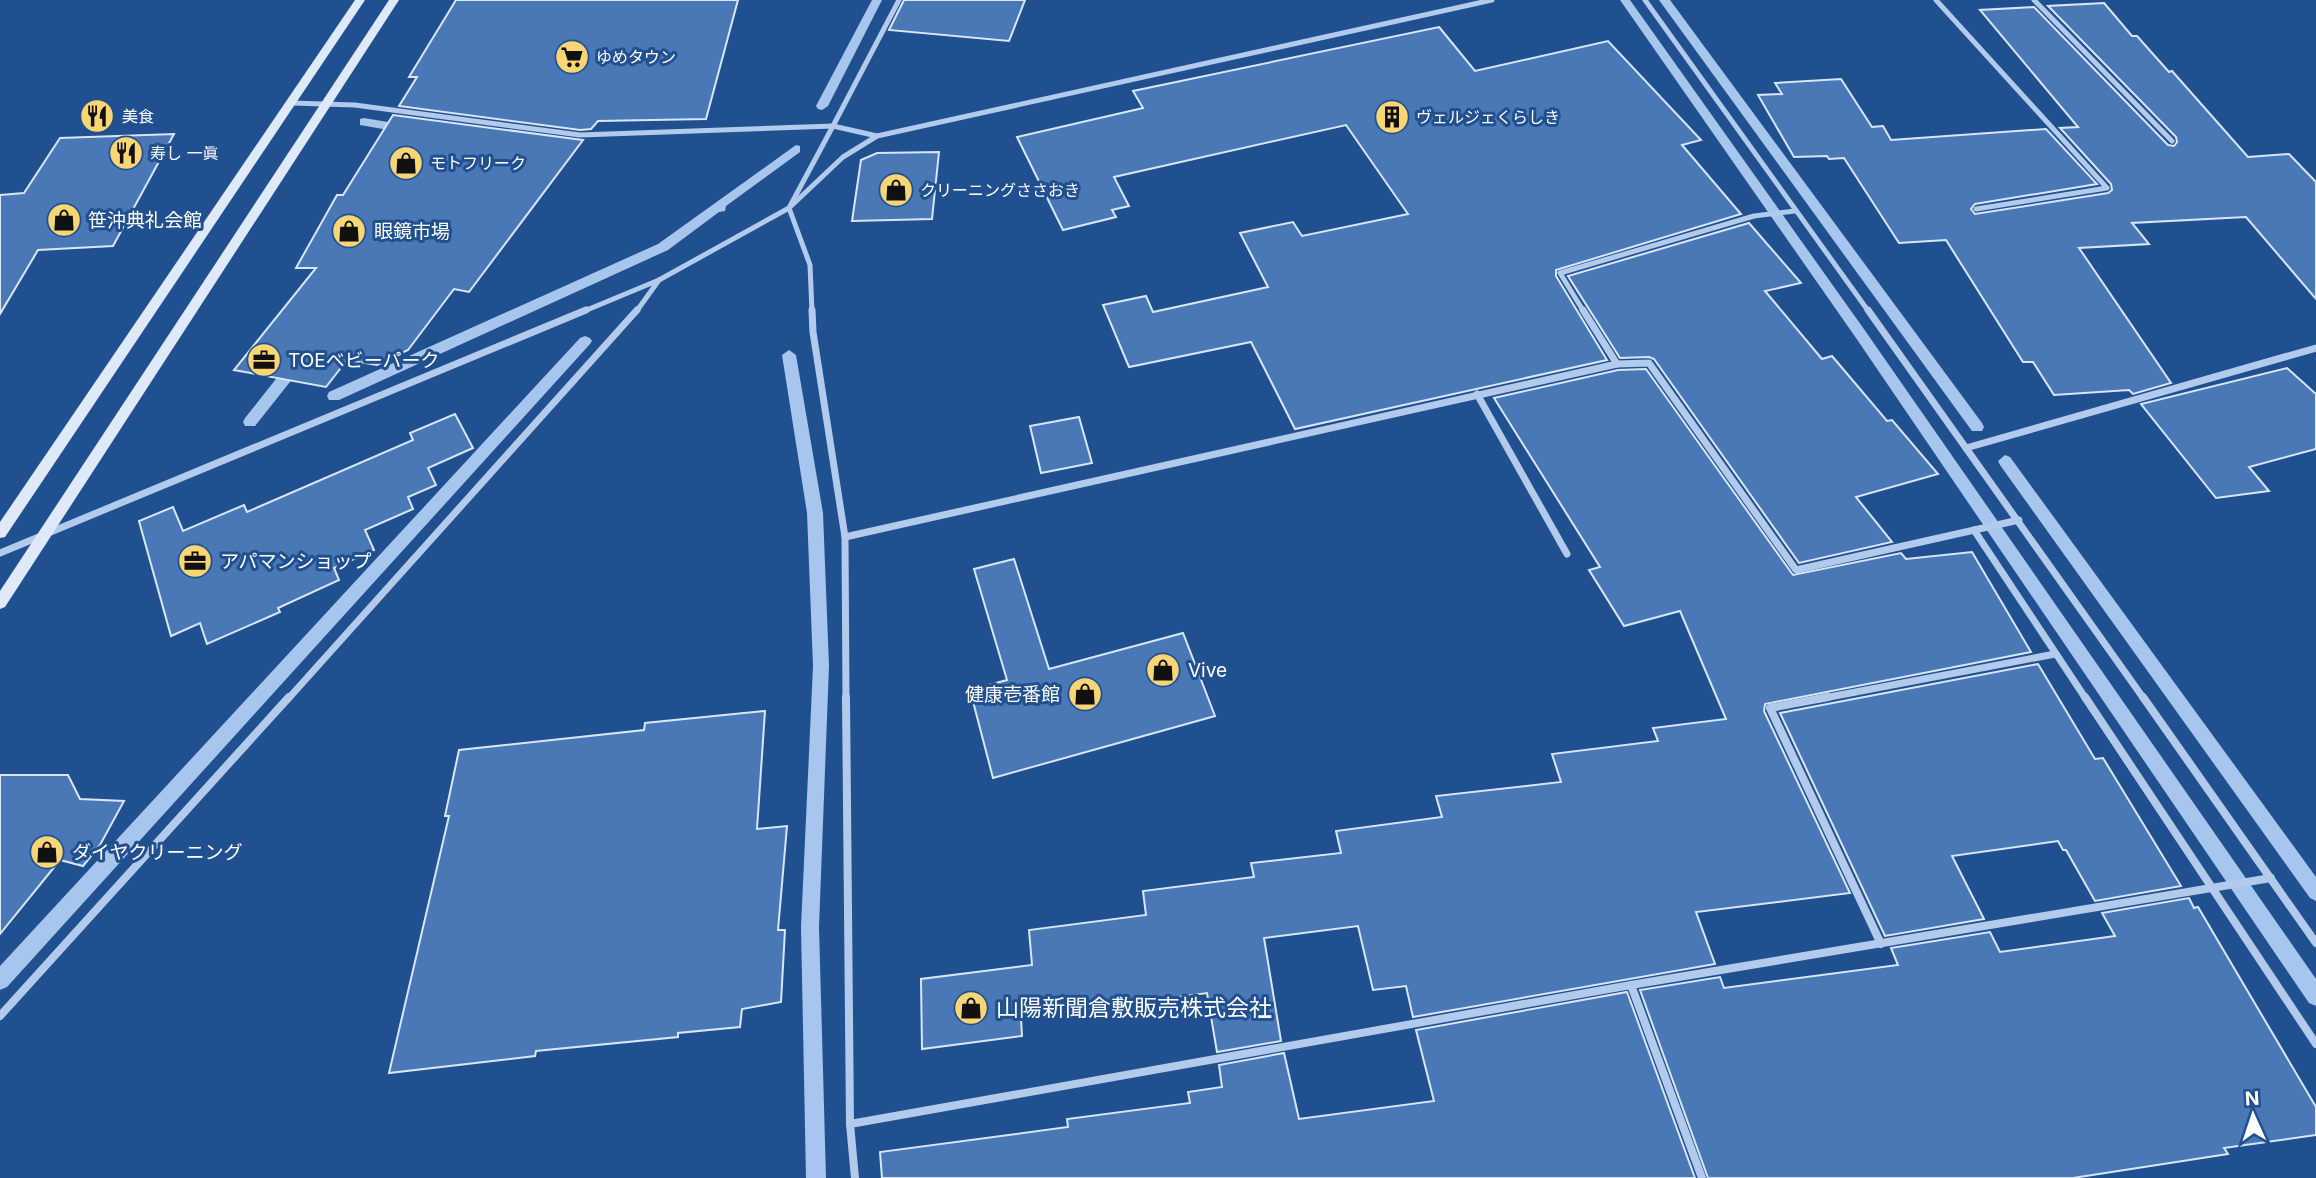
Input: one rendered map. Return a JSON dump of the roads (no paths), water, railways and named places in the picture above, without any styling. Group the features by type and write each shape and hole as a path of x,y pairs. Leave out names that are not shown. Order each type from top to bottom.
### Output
{"street":[{"path":"0,533 360,0"},
{"path":"0,603 394,0"},
{"path":"855,1178 850,1124 845,537 813,332 810,265 789,208 899,0"},
{"path":"0,554 659,279 789,208 843,157 877,136 1492,0"},
{"path":"1645,0 2019,520 2316,943"},
{"path":"1936,0 2107,188 1976,209"},
{"path":"2034,0 2172,141"},
{"path":"291,103 355,105 580,135 833,125 877,136"},
{"path":"1617,364 1560,273 1765,215 1795,211"},
{"path":"0,1016 628,323 659,279"},
{"path":"1966,447 2316,348"},
{"path":"845,537 1477,394 1617,364 1648,363 1796,570 2019,520"},
{"path":"1477,394 1567,554"},
{"path":"1974,530 2316,1044"},
{"path":"1881,944 1770,708 2055,654"},
{"path":"850,1124 1631,985 2271,878"},
{"path":"1631,985 1702,1178"}],"waterway":[{"path":"822,106 877,0"},
{"path":"1625,0 1861,335 2316,996"},
{"path":"1664,0 1977,427"},
{"path":"364,122 406,129"},
{"path":"718,206 796,149"},
{"path":"334,396 663,247 718,206"},
{"path":"0,980 585,341"},
{"path":"789,355 815,513 821,666 810,927 816,1178"},
{"path":"250,422 296,364"},
{"path":"2005,461 2316,892"}],"place":[{"name":"ゆめタウン","path":"572,57"},
{"name":"美食","path":"97,116"},
{"name":"ヴェルジェくらしき","path":"1392,117"},
{"name":"寿し 一眞","path":"126,153"},
{"name":"モトフリーク","path":"406,163"},
{"name":"クリーニングささおき","path":"896,190"},
{"name":"笹沖典礼会館","path":"64,220"},
{"name":"眼鏡市場","path":"349,231"},
{"name":"TOEベビーパーク","path":"264,360"},
{"name":"アパマンショップ","path":"195,561"},
{"name":"Vive","path":"1163,670"},
{"name":"健康壱番館","path":"1085,694"},
{"name":"ダイヤクリーニング","path":"47,852"},
{"name":"山陽新聞倉敷販売株式会社","path":"971,1008"}]}
